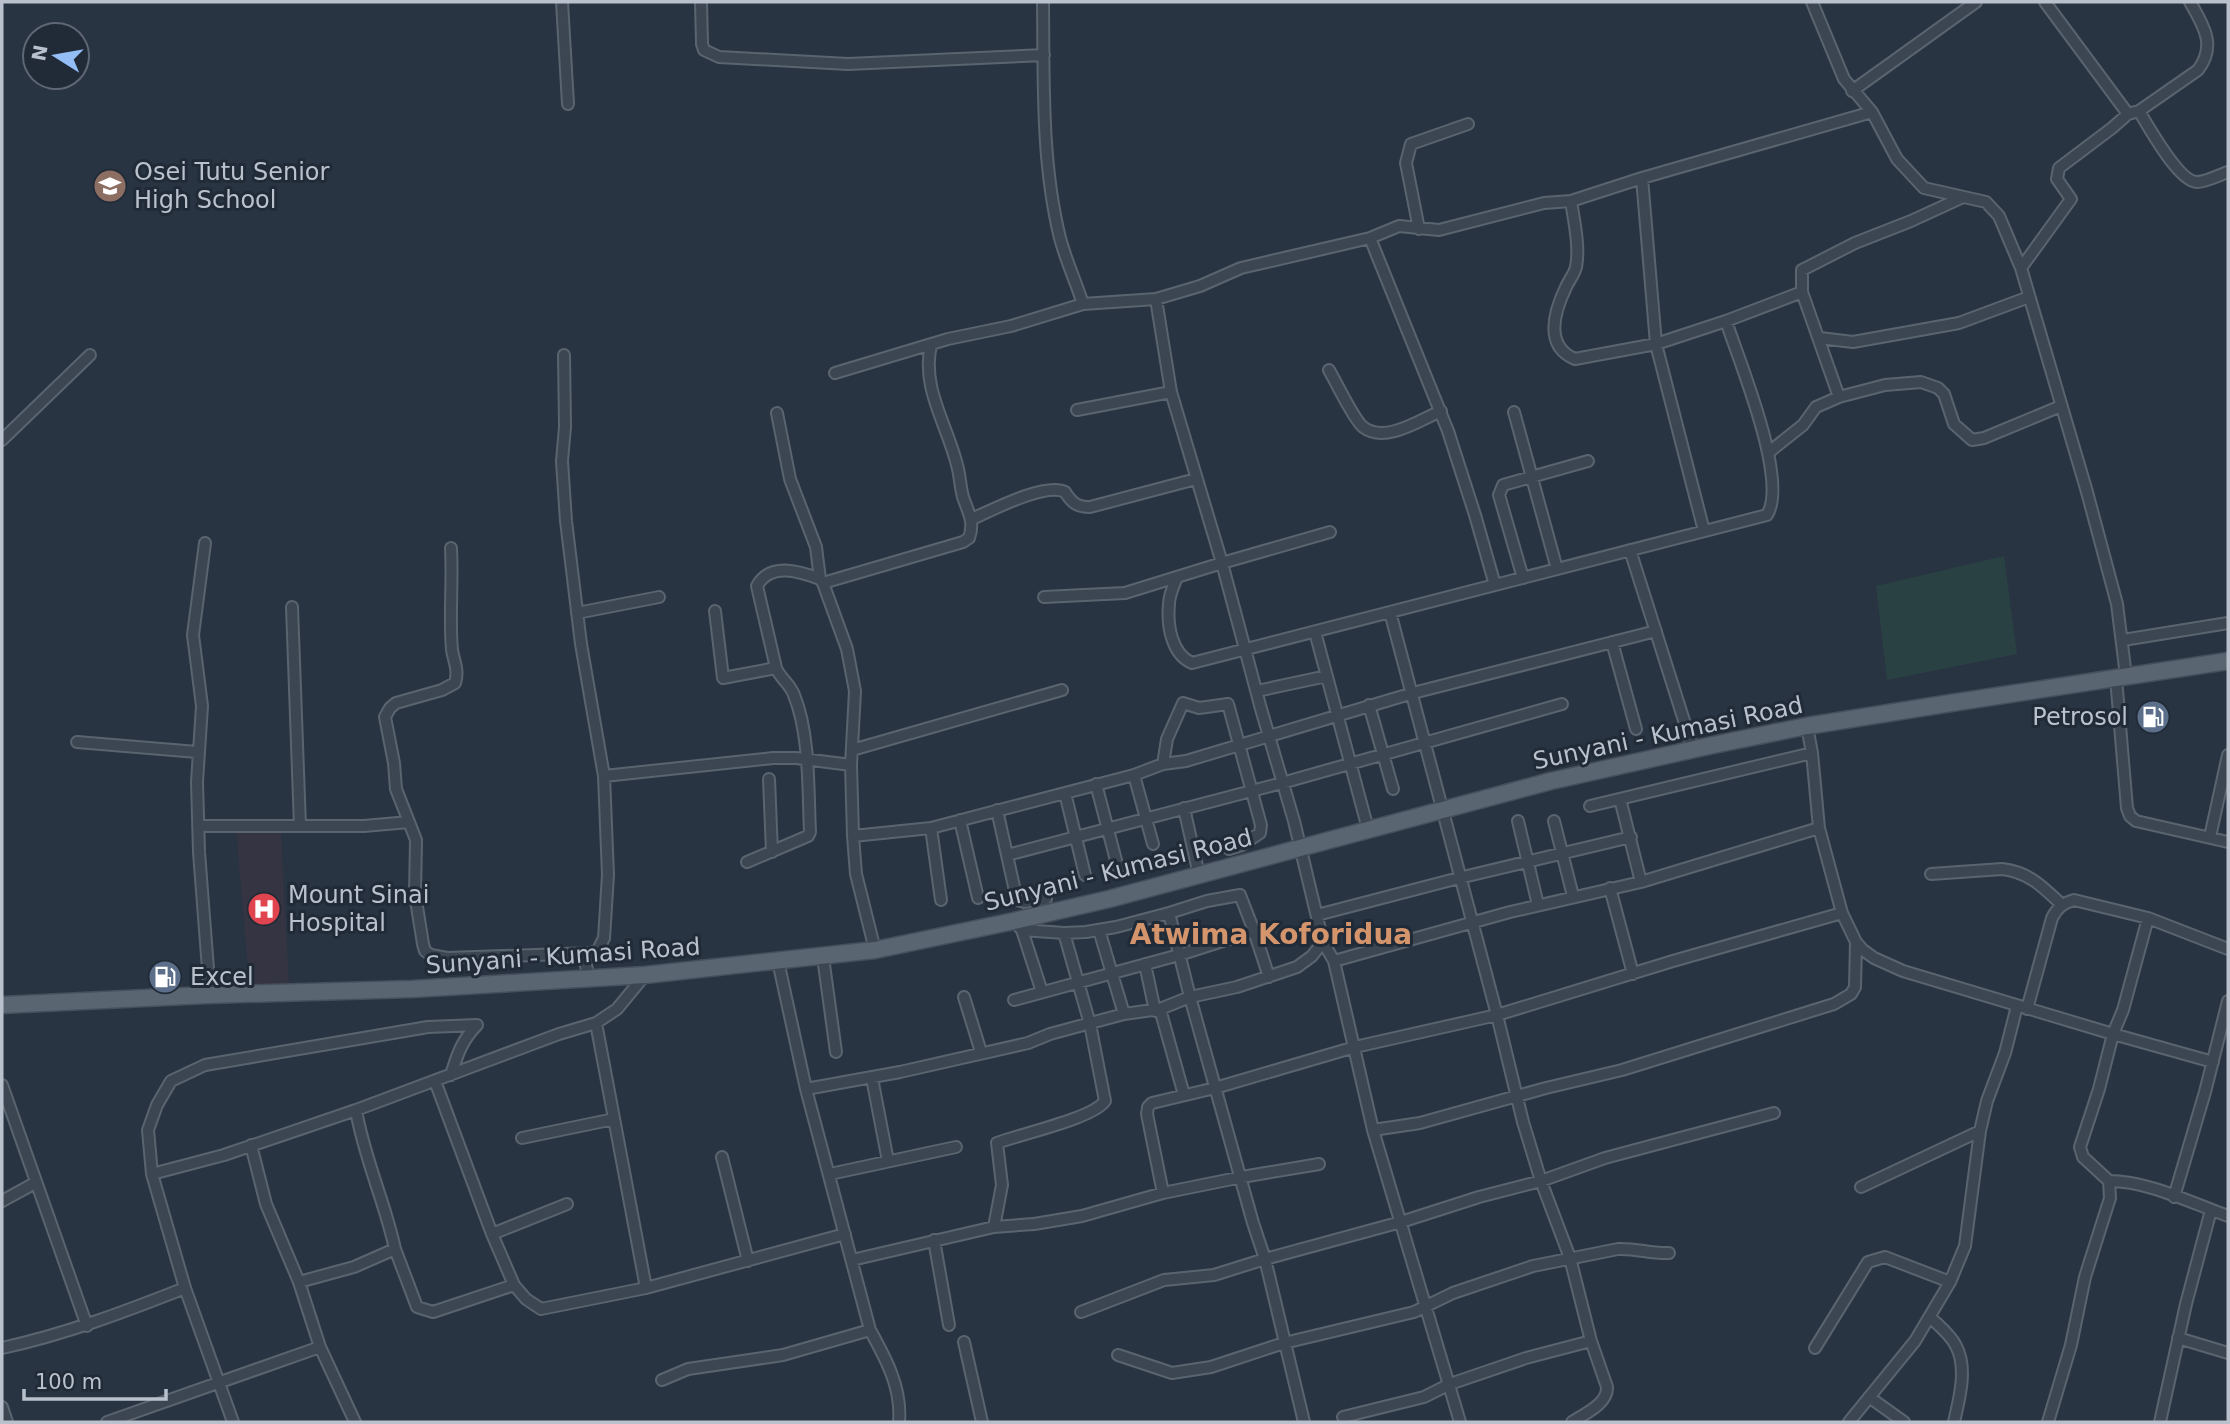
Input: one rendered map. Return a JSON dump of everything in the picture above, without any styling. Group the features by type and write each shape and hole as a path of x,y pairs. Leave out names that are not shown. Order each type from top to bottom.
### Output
{"main road":[{"name":"Sunyani - Kumasi Road","path":"2,1005 412,989 645,975 875,950 1018,926 1301,846 1562,778 1693,749 1807,726 2228,661"}],"street":[{"path":"562,2 568,104"},
{"path":"701,2 702,44 704,50 719,57 848,64 1044,55"},
{"path":"1043,2 1050,185 1065,254 1083,304"},
{"path":"1852,90 1976,2"},
{"path":"2045,2 2186,178 2199,183 2228,172"},
{"path":"2021,268 2071,199 2057,179 2059,168 2134,112 2198,70 2206,58 2209,46 2207,35 2190,2"},
{"path":"1814,3 1844,79 1872,112 1894,155 1924,188 1977,199 1992,206 2000,216 2021,268 2113,590 2123,640 2121,677 2127,808 2130,816 2136,821 2228,842"},
{"path":"835,373 931,345 1011,327 1083,304 1156,299 1200,286 1241,268 1370,239 1399,226 1439,230 1545,203 1572,201 1642,178 1872,112"},
{"path":"1419,229 1406,163 1411,144 1468,124"},
{"path":"1642,178 1656,344 1704,531"},
{"path":"1839,397 1802,292 1801,273 1804,268 1962,198"},
{"path":"1572,201 1577,257 1574,274 1565,288 1554,335 1557,347 1563,354 1575,359 1656,344 1802,292"},
{"path":"1370,239 1441,411 1495,585"},
{"path":"1820,338 1853,342 1959,323 2029,297"},
{"path":"1156,299 1171,392 1301,846 1322,942 1334,961 1373,1130 1460,1422"},
{"path":"1177,577 1168,602 1170,631 1176,649 1186,661 1192,663 1767,515 1773,501 1769,452 1726,321"},
{"path":"747,862 799,841 810,832 807,759 796,698 792,688 779,676 776,668 757,586 759,582 774,571 785,570 798,571 822,581 969,538 972,519 928,375 927,362 931,345"},
{"path":"2,440 90,355"},
{"path":"451,548 451,633 457,676 455,683 442,690 393,704 386,717 396,789 416,840 415,894 425,951 436,957 447,958 591,953 598,950 604,938 608,874 604,776 577,613 566,521 562,461 565,427 564,355"},
{"path":"1329,370 1362,427 1376,433 1391,432 1441,411"},
{"path":"1769,452 1803,425 1816,407 1839,397 1885,385 1921,382 1931,384 1944,394 1954,424 1972,440 1984,438 2061,406"},
{"path":"1077,410 1171,392"},
{"path":"777,412 790,479 816,547 822,581 851,666 855,691 851,765 856,874 875,950"},
{"path":"1514,412 1557,569"},
{"path":"1523,578 1499,495 1503,485 1588,461"},
{"path":"972,519 1010,502 1052,489 1065,492 1072,502 1082,507 1090,507 1196,479"},
{"path":"1044,597 1125,593 1330,532"},
{"path":"205,543 193,635 202,706 197,752 198,826 210,995"},
{"path":"1630,550 1693,749"},
{"path":"577,613 659,597"},
{"path":"292,607 300,826"},
{"path":"715,611 723,678 776,668"},
{"path":"1390,612 1523,1122 1541,1181 1570,1258 1591,1341 1605,1379 1608,1394 1572,1422"},
{"path":"2123,640 2228,623"},
{"path":"853,836 931,828 1134,775 1163,764 1186,761 1413,693 1656,631"},
{"path":"1315,632 1368,829"},
{"path":"1612,642 1636,729"},
{"path":"1256,691 1327,676"},
{"path":"852,750 1062,690"},
{"path":"1163,764 1167,739 1185,703 1199,708 1227,704 1261,825 1260,833 1242,845 1228,849"},
{"path":"1007,855 1562,704"},
{"path":"1369,705 1393,789"},
{"path":"1807,726 1819,828 1842,913 1856,942 1874,958 1886,965 2022,1008 2213,1062"},
{"path":"77,742 197,752"},
{"path":"1590,806 1812,753"},
{"path":"2210,837 2228,755"},
{"path":"604,776 781,757 851,765"},
{"path":"1134,775 1153,844"},
{"path":"769,779 772,852"},
{"path":"1096,784 1118,868"},
{"path":"1065,793 1085,875"},
{"path":"1620,799 1641,882"},
{"path":"1184,808 1199,875"},
{"path":"997,810 1017,900 1024,902 1046,899"},
{"path":"960,820 978,898"},
{"path":"1518,821 1538,905"},
{"path":"1554,821 1573,896"},
{"path":"198,826 364,826 409,822"},
{"path":"931,828 941,900"},
{"path":"1334,961 1538,905 1641,882 1819,828"},
{"path":"1317,915 1631,837"},
{"path":"1931,874 2013,870 2033,878 2062,905"},
{"path":"1610,888 1633,974"},
{"path":"1042,992 1018,926 1064,933 1099,930 1236,894 1242,898 1269,977"},
{"path":"1849,1422 1915,1341 1950,1282 1966,1238 1980,1131 1987,1101 2052,918 2062,905 2074,900 2148,918 2228,949"},
{"path":"1169,913 1190,998 1265,1259 1304,1422"},
{"path":"1163,1193 1148,1120 1148,1107 1152,1102 1215,1088 1355,1047 1497,1015 1842,913"},
{"path":"2148,918 2080,1147 2083,1157 2109,1181 2129,1183 2228,1216"},
{"path":"1099,930 1124,1014"},
{"path":"1014,1000 1180,955 1254,931"},
{"path":"994,1227 1002,1185 997,1143 1082,1117 1103,1104 1090,1024 1064,933"},
{"path":"806,1089 872,1078 1028,1043 1124,1014 1157,1010 1297,967 1312,956 1322,942"},
{"path":"1373,1130 1420,1123 1673,1056 1834,1004 1851,994 1855,988 1856,942"},
{"path":"583,953 589,978"},
{"path":"823,957 836,1052"},
{"path":"778,961 806,1089 870,1330 890,1366 900,1411 899,1422"},
{"path":"1145,964 1184,1095"},
{"path":"152,1174 224,1155 596,1023 617,1010 645,975"},
{"path":"964,997 981,1052"},
{"path":"2174,1197 2228,1001"},
{"path":"596,1023 646,1288"},
{"path":"233,1422 185,1288 152,1174 148,1130 171,1081 205,1065 428,1027 477,1025 459,1049 451,1075"},
{"path":"872,1078 888,1161"},
{"path":"435,1081 514,1285 526,1299 541,1309 646,1288 845,1234"},
{"path":"2,1085 87,1326"},
{"path":"356,1110 361,1138 388,1217 395,1249 417,1307 433,1312 514,1285"},
{"path":"1081,1312 1164,1280 1214,1275 1401,1222 1479,1196 1541,1181 1618,1154 1774,1114"},
{"path":"522,1138 614,1119"},
{"path":"1861,1187 1980,1131"},
{"path":"251,1144 266,1204 299,1282 320,1347 355,1422"},
{"path":"830,1174 956,1147"},
{"path":"722,1157 748,1261"},
{"path":"852,1260 994,1227 1082,1216 1111,1210 1163,1193 1319,1164"},
{"path":"2048,1422 2071,1345 2085,1277 2110,1198 2109,1181"},
{"path":"2,1200 35,1183"},
{"path":"492,1234 567,1204"},
{"path":"2160,1422 2178,1338 2211,1210"},
{"path":"934,1240 949,1325"},
{"path":"1118,1355 1172,1373 1234,1361 1284,1343 1401,1315 1500,1276 1570,1258 1630,1248 1655,1253 1669,1252"},
{"path":"299,1282 354,1267 395,1249"},
{"path":"1815,1348 1868,1262 1885,1257 1950,1282"},
{"path":"2,1348 87,1326 185,1288"},
{"path":"1930,1317 1956,1344 1961,1358 1961,1387 1954,1422"},
{"path":"662,1380 688,1369 783,1354 870,1330"},
{"path":"2178,1338 2228,1353"},
{"path":"1343,1417 1424,1397 1450,1384 1526,1358 1591,1341"},
{"path":"964,1342 982,1422"},
{"path":"107,1422 126,1419 219,1381 320,1347"},
{"path":"1869,1397 1904,1422"},
{"path":"2,1407 7,1422"}],"shaded area":[{"name":"Mount Sinai Hospital","path":"236,831 281,831 289,986 250,989"}],"green space":[{"path":"2004,556 2017,654 1887,680 1876,586"}],"place":[{"name":"Osei Tutu Senior High School","path":"110,186"},
{"name":"Petrosol","path":"2153,717"},
{"name":"Mount Sinai Hospital","path":"264,909"},
{"name":"Excel","path":"165,977"}],"district":[{"name":"Atwima Koforidua","path":"1271,934"}]}
